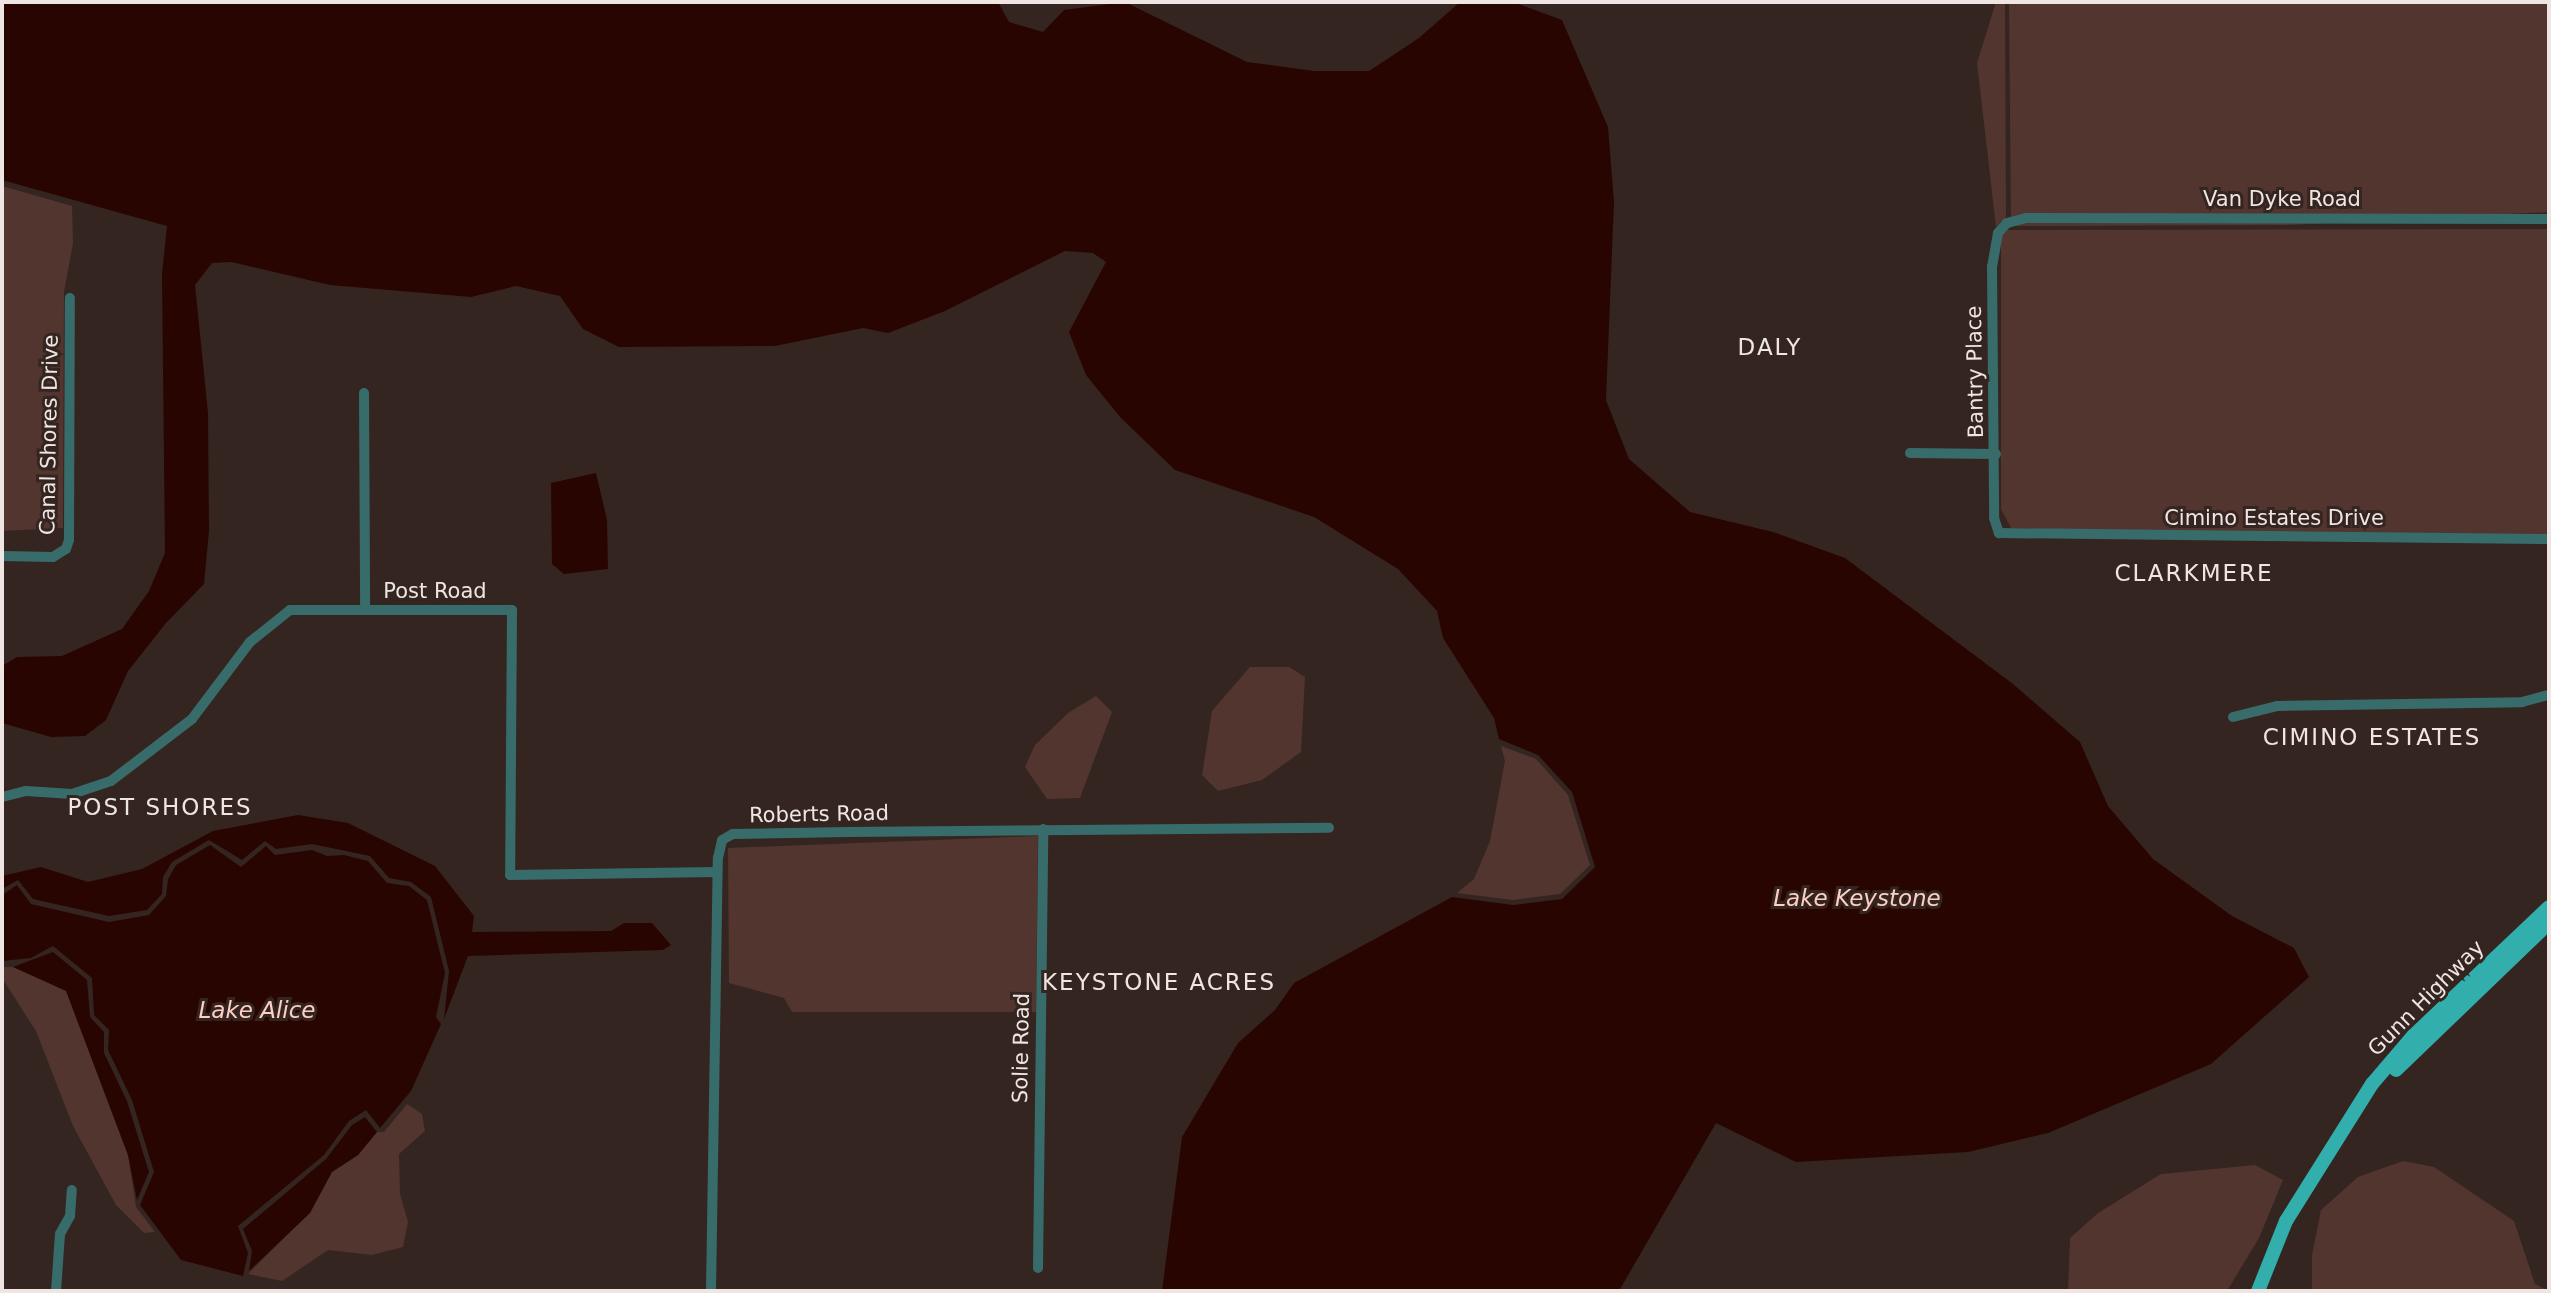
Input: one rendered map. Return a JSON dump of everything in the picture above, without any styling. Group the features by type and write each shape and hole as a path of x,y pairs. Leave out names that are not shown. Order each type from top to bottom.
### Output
{"main road":[{"name":"Gunn Highway","path":"2258,1291 2286,1222 2372,1083 2413,1037 2549,907"},
{"name":"Gunn Highway","path":"2343,1128 2406,1059 2549,923"}],"street":[{"name":"Van Dyke Road","path":"2015,219 2549,219"},
{"name":"Bantry Place","path":"1999,533 1994,517 1996,454 1992,248 1998,233 2015,219"},
{"name":"Canal Shores Drive","path":"2,556 53,557 66,549 69,540 70,298"},
{"path":"365,393 365,610"},
{"path":"1910,453 1996,454"},
{"name":"Cimino Estates Drive","path":"1999,533 2549,539"},
{"name":"Post Road","path":"2,796 26,791 72,794 111,781 192,719 269,623 289,610 512,610 510,875 717,872"},
{"path":"2233,717 2277,706 2522,702 2549,695"},
{"name":"Roberts Road","path":"710,1291 718,848 733,834 1329,828"},
{"name":"Solie Road","path":"1038,1269 1043,829"},
{"path":"56,1291 60,1234 70,1216 72,1190"}],"shaded area":[{"path":"1996,2 2005,2 2006,217 1996,227 1977,63"},
{"path":"2009,2 2549,2 2549,212 2288,225 2011,226"},
{"path":"2,186 72,206 73,243 64,292 63,528 2,531"},
{"path":"2549,229 2549,538 2011,528 2001,509 2001,230"},
{"path":"1250,667 1289,667 1305,677 1301,752 1262,780 1218,791 1202,775 1212,711"},
{"path":"1096,696 1112,712 1080,798 1047,799 1025,767 1035,745 1068,713"},
{"path":"1501,746 1536,759 1568,795 1590,865 1560,894 1513,900 1457,893 1474,879 1490,841 1505,761"},
{"path":"1038,836 1036,1012 792,1012 784,998 729,983 728,848"},
{"path":"2,967 13,967 66,990 128,1155 136,1207 155,1232 144,1233 116,1205 73,1126 36,1031 2,978"},
{"path":"407,1104 422,1114 425,1131 399,1154 400,1194 408,1222 403,1247 372,1255 328,1250 282,1281 248,1274 309,1213 332,1172 358,1155 377,1132 384,1132"},
{"path":"2403,1161 2434,1167 2514,1221 2535,1284 2549,1291 2312,1291 2312,1255 2321,1210 2358,1177"},
{"path":"2255,1165 2283,1180 2259,1238 2227,1291 2068,1291 2070,1238 2098,1213 2161,1174"}],"water":[{"name":"Lake Keystone","path":"2,2 998,2 1009,22 1043,32 1064,10 1125,2 1247,62 1314,71 1369,71 1419,38 1460,2 1513,2 1562,20 1608,127 1614,202 1606,400 1629,459 1690,512 1773,532 1845,558 2013,684 2080,742 2108,806 2153,859 2232,916 2294,948 2309,977 2211,1064 2048,1133 1968,1152 1796,1162 1716,1123 1619,1291 1162,1291 1182,1137 1238,1043 1275,1010 1294,983 1452,897 1513,905 1562,899 1595,867 1572,792 1538,755 1499,739 1494,718 1443,638 1437,611 1398,569 1314,517 1175,470 1120,417 1086,375 1069,332 1106,262 1093,253 1065,251 945,311 888,333 863,328 775,346 619,347 583,329 560,296 516,286 471,297 330,285 231,262 212,263 195,285 208,413 209,531 204,584 166,623 128,671 106,720 85,736 51,737 2,723 2,666 17,657 62,656 122,629 149,591 165,553 162,274 167,226 2,180"},
{"path":"596,473 607,520 608,569 564,574 552,564 551,483"},
{"path":"298,815 348,823 435,866 474,916 472,932 611,931 624,923 652,923 671,945 663,950 468,956 444,1019 449,971 431,897 411,882 389,878 370,856 312,844 276,849 265,841 242,860 209,840 172,862 163,877 162,894 147,910 109,916 33,899 18,880 2,889 2,876 41,867 88,882 142,869 213,831"},
{"name":"Lake Alice","path":"210,845 241,867 266,846 275,855 312,850 327,856 344,855 368,861 387,883 409,886 427,900 445,973 436,1017 441,1024 411,1091 380,1128 366,1110 349,1121 324,1155 238,1226 248,1253 243,1276 181,1260 140,1205 154,1172 132,1100 108,1050 109,1030 94,1015 92,978 53,946 31,958 2,961 2,895 17,885 31,904 109,922 149,915 166,896 168,879 176,865"},
{"path":"53,952 87,980 90,1017 104,1032 104,1053 127,1101 149,1172 137,1200 128,1155 66,991 13,967"},
{"path":"365,1117 377,1132 358,1155 332,1172 310,1213 249,1271 252,1251 243,1229 326,1159 352,1125"}],"district":[{"name":"DALY","path":"1770,347"},
{"name":"CLARKMERE","path":"2194,573"},
{"name":"CIMINO ESTATES","path":"2372,737"},
{"name":"POST SHORES","path":"160,807"},
{"name":"KEYSTONE ACRES","path":"1159,982"}]}
